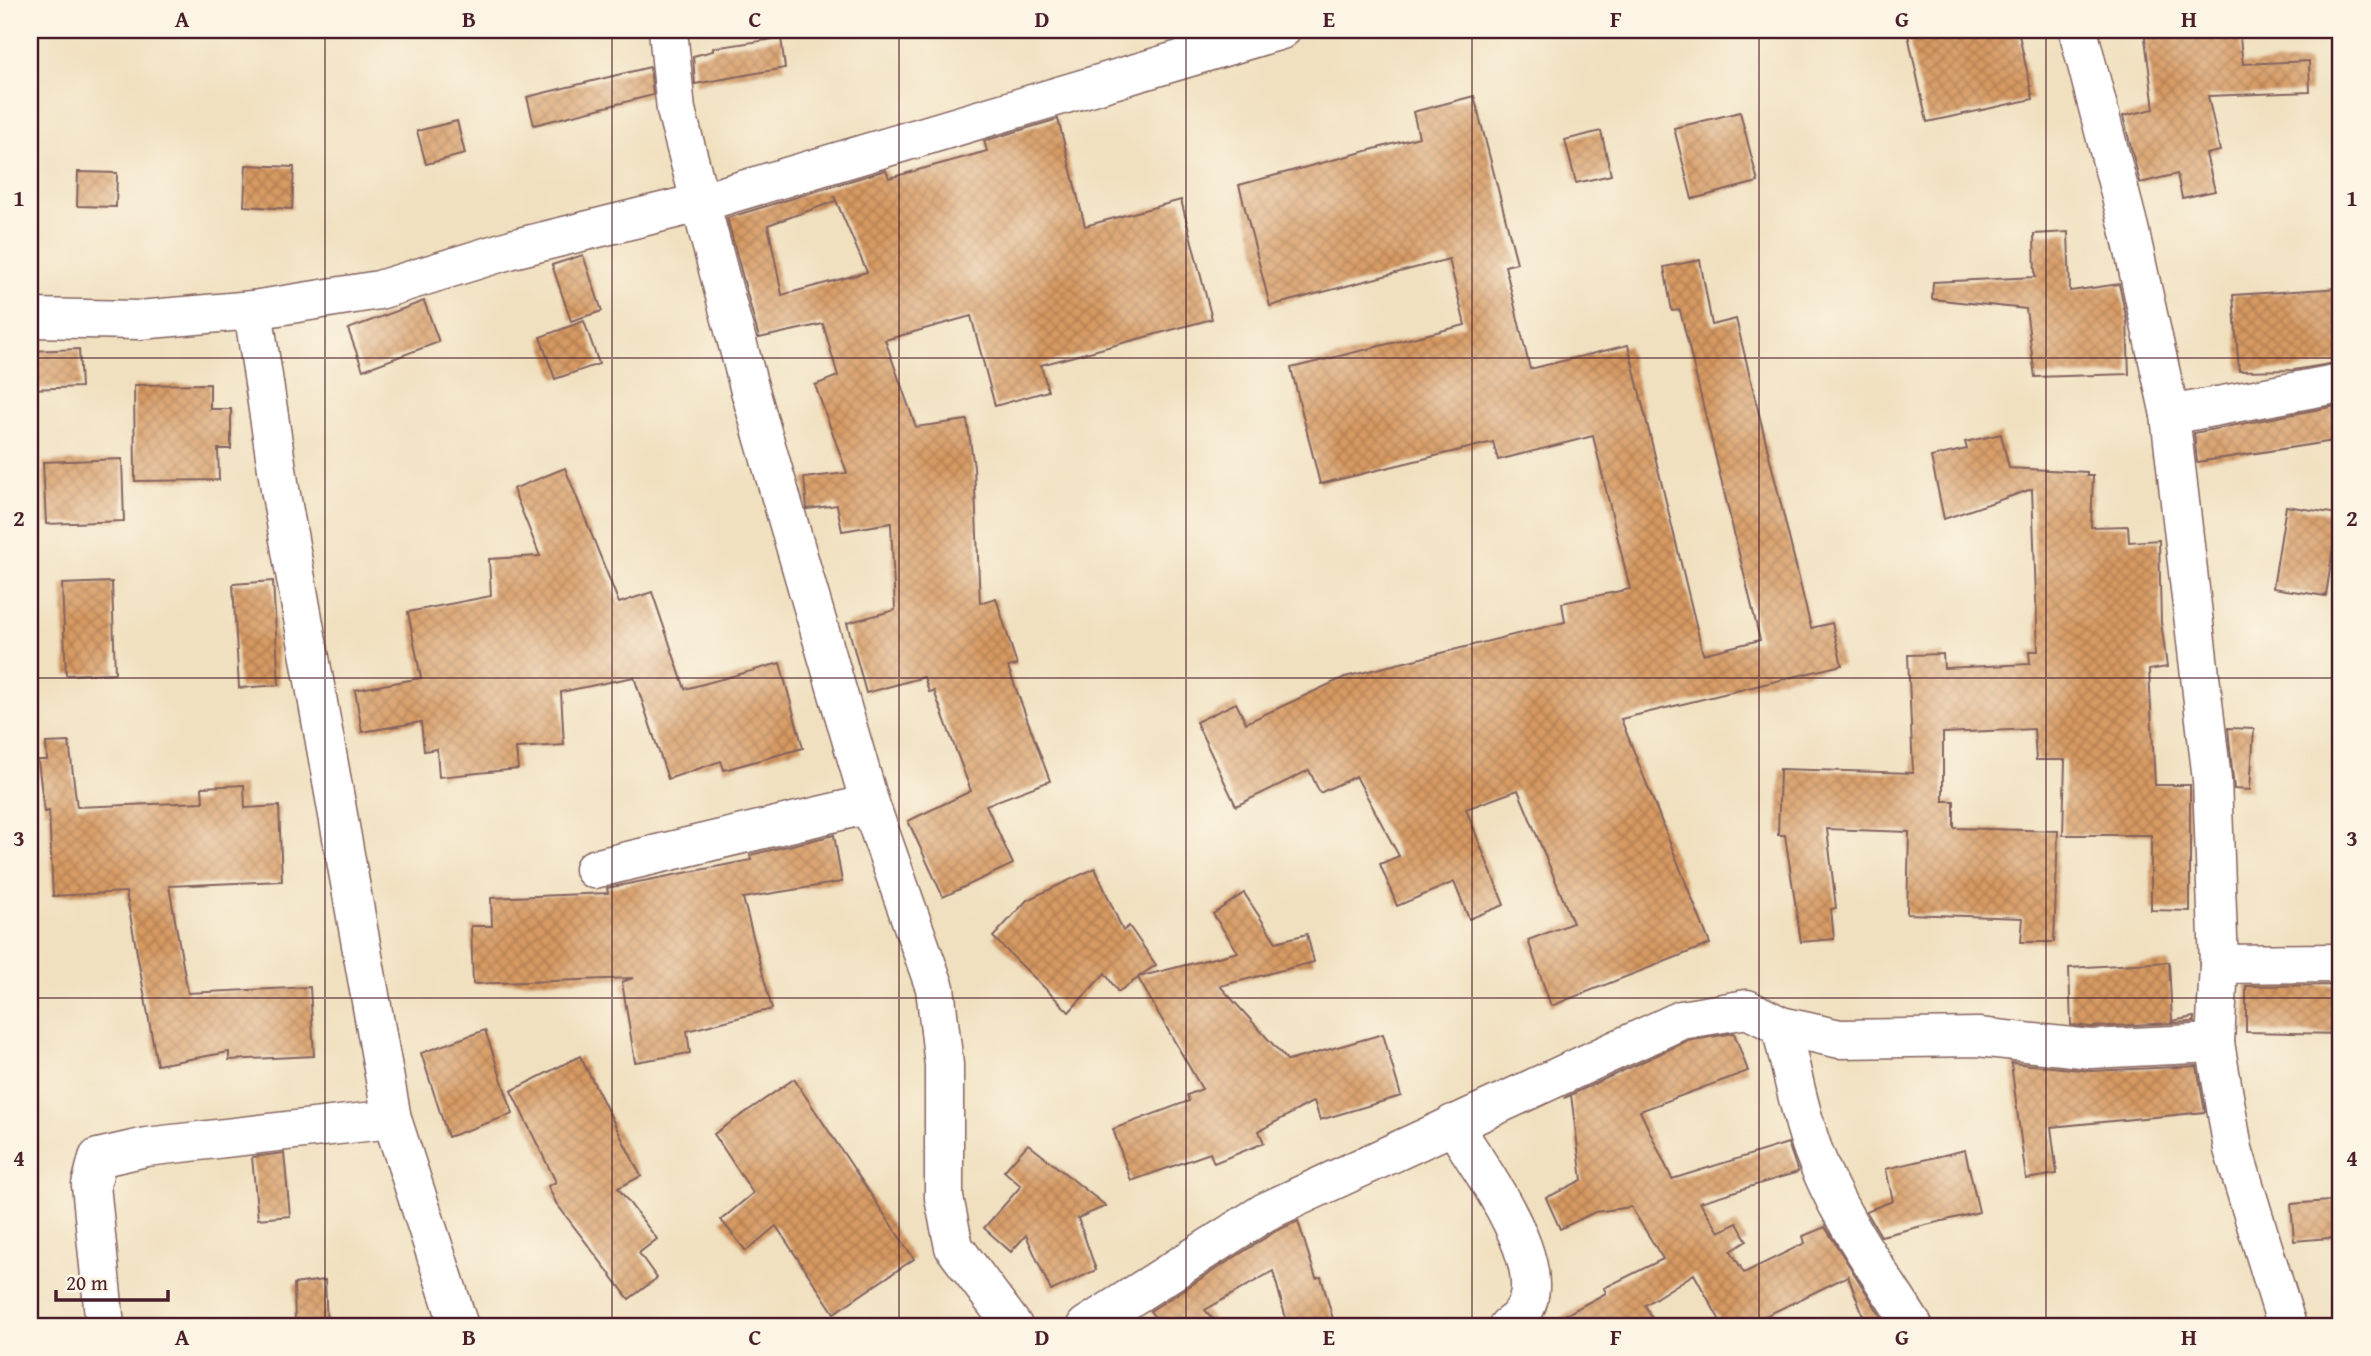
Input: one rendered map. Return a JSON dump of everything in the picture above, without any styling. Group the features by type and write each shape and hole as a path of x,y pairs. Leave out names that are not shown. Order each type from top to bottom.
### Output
{"street":[{"path":"668,30 676,110 699,203 870,804 935,988 944,1065 944,1198 954,1247 1013,1326"},
{"path":"30,318 139,320 253,310 379,290 512,249 699,203 1281,30"},
{"path":"2078,30 2129,228 2170,415 2212,780 2219,964 2215,1043 2233,1149 2287,1326"},
{"path":"253,310 280,489 392,1119 459,1326"},
{"path":"2170,415 2341,383"},
{"path":"594,869 870,804"},
{"path":"2219,964 2341,963"},
{"path":"1086,1326 1265,1212 1681,1020 1747,1009 1781,1026 1840,1038 1978,1037 2091,1049 2215,1043"},
{"path":"1781,1026 1813,1149 1834,1199 1913,1326"},
{"path":"105,1326 91,1185 97,1158 146,1147 392,1119"},
{"path":"1453,1125 1521,1240 1529,1264 1531,1300 1519,1320 1508,1326"}],"building":[{"path":"1907,30 2018,30 2033,99 1927,122"},
{"path":"2144,30 2239,30 2243,64 2309,61 2310,92 2208,96 2220,151 2206,154 2215,191 2182,198 2177,174 2140,183 2123,116 2154,109"},
{"path":"781,38 785,68 695,84 693,56 713,51 713,48"},
{"path":"650,67 653,95 534,125 527,97"},
{"path":"1474,96 1517,263 1505,266 1530,369 1628,345 1703,654 1760,640 1680,310 1672,311 1664,267 1700,260 1712,325 1736,319 1811,628 1832,623 1842,665 1621,719 1710,944 1551,1006 1528,940 1573,923 1518,790 1466,809 1504,905 1469,919 1454,882 1397,906 1380,864 1399,856 1356,776 1320,793 1309,770 1236,806 1196,722 1236,703 1246,723 1345,677 1565,622 1562,603 1630,589 1593,436 1498,460 1493,442 1320,484 1291,368 1465,325 1449,259 1270,306 1239,185 1419,137 1413,112"},
{"path":"1740,112 1758,182 1692,199 1674,128"},
{"path":"1058,119 1085,226 1181,200 1212,319 1041,365 1048,391 995,406 971,316 885,340 916,427 967,420 974,467 980,603 996,598 1017,665 1008,667 1050,781 986,805 1013,864 943,897 908,821 971,791 934,691 929,692 924,677 866,693 847,623 895,610 891,523 842,531 837,505 807,509 804,478 847,473 815,385 838,376 823,324 759,338 727,218 886,170 889,178 987,151 984,141","holes":["834,196 867,272 782,295 768,225 836,201"]},
{"path":"457,121 465,154 426,164 417,131"},
{"path":"1601,131 1611,175 1576,183 1565,140"},
{"path":"246,165 294,167 292,209 244,206"},
{"path":"78,172 117,173 116,207 77,206"},
{"path":"2068,232 2070,291 2119,284 2127,321 2129,374 2035,377 2026,309 1932,299 1933,282 2035,277 2034,234"},
{"path":"583,255 602,311 571,321 552,265"},
{"path":"2341,288 2341,362 2294,370 2239,371 2233,295"},
{"path":"424,301 439,342 363,370 348,329"},
{"path":"584,321 599,364 555,379 540,337"},
{"path":"79,349 81,387 30,389 30,351"},
{"path":"210,384 210,409 231,409 231,449 218,449 219,480 135,481 134,385"},
{"path":"2341,405 2341,440 2197,462 2194,433"},
{"path":"2001,434 2009,468 2087,472 2087,476 2093,476 2091,527 2128,526 2129,542 2159,540 2161,622 2167,667 2149,670 2155,785 2190,785 2190,911 2151,910 2151,835 2063,835 2065,760 2036,760 2034,729 1943,733 1943,801 1954,801 1954,828 2058,831 2054,942 2021,942 2023,918 1907,914 1909,832 1827,829 1836,908 1831,909 1834,939 1801,942 1785,835 1778,835 1780,769 1913,773 1908,655 1943,654 1944,668 2030,664 2029,651 2038,651 2032,489 1944,519 1931,457 1967,449 1965,442"},
{"path":"122,459 124,521 46,524 43,462"},
{"path":"565,468 619,603 652,592 685,689 780,663 803,748 724,770 721,761 668,779 634,677 561,692 564,745 516,748 518,769 439,777 437,749 424,751 421,722 362,732 355,690 421,678 408,612 491,596 489,559 540,556 513,489"},
{"path":"2286,506 2338,514 2326,596 2273,588"},
{"path":"273,581 279,685 239,688 233,584"},
{"path":"112,582 115,673 66,675 62,584"},
{"path":"2228,728 2254,729 2250,790 2234,789"},
{"path":"69,742 77,807 203,802 202,787 244,785 245,808 279,806 282,881 169,886 188,993 310,987 314,1056 229,1060 229,1052 157,1065 126,892 53,896 49,811 44,812 38,760 47,760 46,743"},
{"path":"834,835 842,882 743,898 772,1009 687,1031 690,1053 635,1062 622,982 633,978 473,984 471,926 492,926 491,898 608,893 607,888 751,860 750,855"},
{"path":"1095,868 1123,931 1129,926 1156,965 1138,977 1238,952 1213,914 1244,893 1276,942 1307,934 1314,962 1220,986 1288,1061 1383,1034 1401,1096 1320,1120 1314,1101 1259,1131 1264,1143 1214,1163 1210,1153 1131,1181 1113,1129 1189,1101 1187,1095 1202,1089 1138,978 1118,992 1105,973 1069,1012 993,937 1027,900"},
{"path":"2169,962 2172,1021 2194,1017 2194,1022 2092,1027 2071,1025 2069,968"},
{"path":"2341,985 2341,1034 2246,1032 2246,986"},
{"path":"485,1030 513,1114 448,1137 421,1053"},
{"path":"1734,1033 1748,1071 1640,1111 1672,1179 1788,1143 1798,1172 1700,1202 1719,1232 1737,1223 1747,1241 1731,1251 1744,1273 1805,1243 1803,1236 1825,1227 1887,1326 1867,1326 1848,1276 1745,1326 1723,1326 1694,1274 1645,1305 1656,1326 1545,1326 1606,1293 1604,1288 1663,1259 1631,1207 1595,1212 1560,1229 1546,1198 1582,1180 1571,1095 1564,1098 1687,1041"},
{"path":"580,1056 641,1176 618,1188 657,1239 639,1253 657,1278 629,1299 556,1203 548,1186 556,1182 511,1091"},
{"path":"2011,1063 2092,1071 2197,1066 2205,1112 2051,1127 2057,1174 2026,1179"},
{"path":"794,1079 914,1259 834,1313 776,1226 746,1251 721,1220 753,1193 714,1134"},
{"path":"1028,1144 1106,1206 1078,1218 1096,1270 1051,1291 1026,1235 1011,1252 984,1228 1021,1186 1004,1171"},
{"path":"1965,1150 1979,1212 1881,1236 1866,1211 1893,1201 1886,1169"},
{"path":"284,1153 290,1216 258,1219 252,1157"},
{"path":"2341,1200 2341,1237 2294,1241 2291,1204"},
{"path":"1298,1221 1316,1278 1321,1277 1335,1326 1288,1326 1273,1271 1205,1310 1219,1326 1162,1326 1150,1311 1276,1231"},
{"path":"325,1280 327,1326 295,1326 294,1284"}]}
